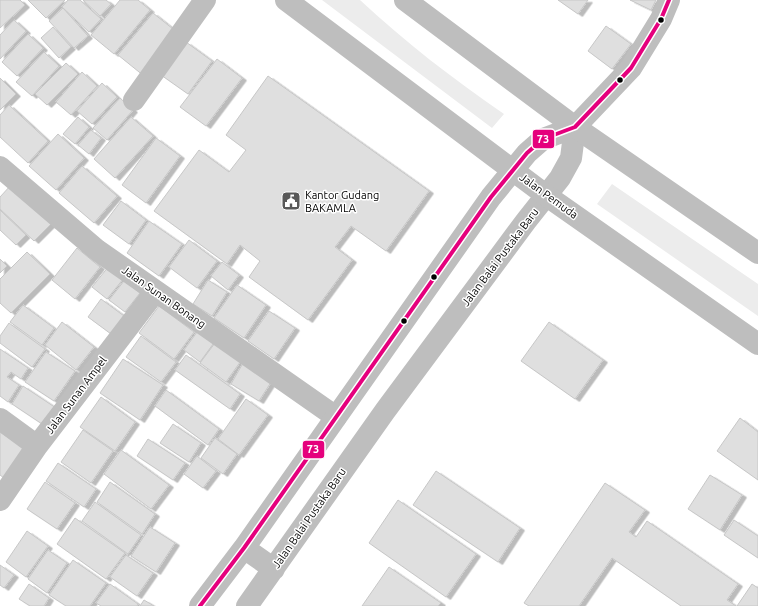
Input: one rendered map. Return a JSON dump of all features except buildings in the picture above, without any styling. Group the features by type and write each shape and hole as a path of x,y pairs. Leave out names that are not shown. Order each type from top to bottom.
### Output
{"street":[{"path":"134,100 206,0"},
{"name":"Jalan Pemuda","path":"286,0 547,196 758,344"},
{"path":"405,0 575,127 758,253"},
{"path":"200,606 244,548 491,197 513,170 543,139 575,127 631,68 661,19 669,0"},
{"name":"Jalan Balai Pustaka Baru","path":"247,606 385,411 526,220 547,196 560,178 571,158 575,127"},
{"name":"Jalan Sunan Bonang","path":"0,167 81,237 155,292 336,417"},
{"name":"Jalan Sunan Ampel","path":"0,500 37,446 155,292"},
{"path":"0,419 37,446"},
{"path":"244,548 274,568"}],"shaded area":[{"path":"322,0 360,0 394,31 430,60 504,114 492,128"},
{"path":"612,184 758,284 758,316 597,204"}],"transit line":[{"name":"73","path":"200,606 244,548 491,197 527,153 543,139 575,127 631,68 661,19 669,0"}],"place":[{"name":"Kantor Gudang BAKAMLA","path":"291,201"}]}
